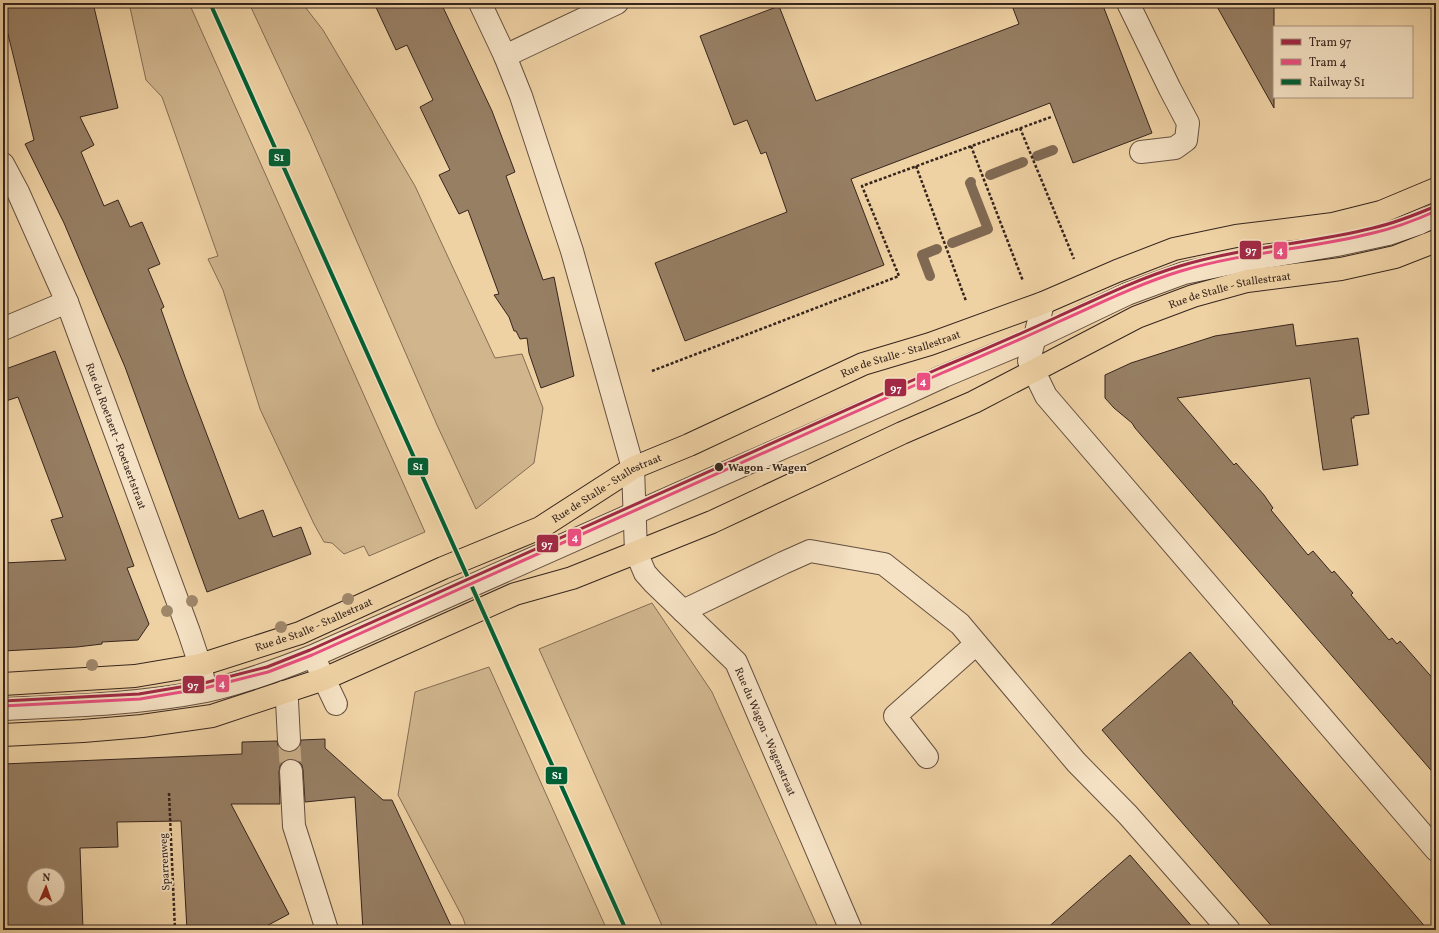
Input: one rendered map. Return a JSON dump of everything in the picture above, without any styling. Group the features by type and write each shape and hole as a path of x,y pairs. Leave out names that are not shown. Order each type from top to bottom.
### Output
{"main road":[{"name":"Rue de Stalle - Stallestraat","path":"3,684 135,676 200,665 300,633 443,568 540,528 633,468 689,446 863,364 930,344 1043,303 1117,271 1174,250 1236,236 1333,224 1381,212 1436,189"},
{"name":"Rue de Stalle - Stallestraat","path":"3,735 83,732 142,726 212,716 324,680 515,594 572,578 712,522 902,433 974,402 1137,317 1193,296 1247,281 1341,269 1395,257 1436,241"}],"street":[{"name":"Rue du Wagon - Wagenstraat","path":"480,3 505,56 521,96 572,251 633,468 636,552 645,573 736,662 851,930"},
{"path":"505,56 617,3"},
{"path":"1128,3 1188,123 1186,140 1175,148 1141,152"},
{"name":"Rue du Roetaert - Roetaertstraat","path":"3,164 18,192 67,302 187,624 200,665 212,716"},
{"name":"Rue de Stalle - Stallestraat","path":"3,709 140,701 206,691 269,674 313,656 944,376 1035,338 1126,294 1184,273 1242,260 1337,245 1388,234 1420,223 1436,215"},
{"path":"3,328 67,302"},
{"path":"1043,303 1029,361 1046,396 1436,850"},
{"path":"683,611 810,551 884,564 960,624 1076,762 1128,815 1229,930"},
{"path":"300,633 336,704"},
{"path":"927,757 895,716 976,644"},
{"path":"284,692 287,701 289,740"},
{"path":"291,771 294,826 327,930"}],"path":[{"path":"652,371 899,276 862,186 1051,117"},
{"path":"1020,128 1075,259"},
{"path":"971,146 1023,281"},
{"path":"916,166 963,293"},
{"name":"Sparrenweg","path":"168,793 175,930"}],"shaded area":[{"path":"129,3 189,3 425,532 369,556 364,546 344,554 332,543 324,542 314,524 260,409 223,290 208,259 218,256 162,97 146,80"},
{"path":"249,3 302,3 323,30 415,186 495,358 522,354 543,408 534,463 476,509 437,425 310,134"},
{"path":"652,603 712,692 819,930 664,930 539,649"},
{"path":"489,667 607,930 467,930 463,918 398,795 415,692"}],"building":[{"path":"3,3 93,3 118,108 80,117 94,145 81,152 104,206 118,200 130,227 142,222 160,264 148,269 164,307 161,309 239,519 263,510 273,537 301,527 311,554 207,592 125,367 64,223 25,144 34,140 3,14"},
{"path":"374,3 441,3 492,111 515,172 506,176 543,280 554,277 574,376 541,388 529,353 527,338 520,339 516,331 514,331 509,317 494,295 499,294 468,210 459,214 439,175 450,170 420,107 433,100 407,45 396,50"},
{"path":"1011,3 1102,3 1152,133 1073,163 1050,103 851,179 884,265 685,341 655,263 787,212 766,152 761,154 747,120 734,125 700,36 779,6 816,101 1019,24"},
{"path":"1215,3 1274,3 1274,108"},
{"path":"1293,324 1296,346 1358,338 1369,414 1354,416 1354,418 1351,418 1358,465 1323,470 1310,378 1177,398 1234,465 1236,463 1264,495 1273,508 1271,510 1308,555 1313,551 1332,573 1334,571 1353,593 1351,595 1389,640 1392,638 1397,644 1400,641 1436,682 1436,776 1132,423 1114,408 1105,398 1105,375 1131,363 1215,336"},
{"path":"55,351 134,566 127,568 149,624 138,640 102,642 102,644 77,647 3,651 3,563 66,560 51,520 63,517 18,397 3,402 3,370"},
{"path":"1190,652 1233,702 1232,703 1428,930 1275,930 1102,730"},
{"path":"325,739 325,748 383,800 392,800 453,930 363,930 355,797 305,802 302,765 297,760 291,759 285,760 280,766 280,804 231,804 289,914 259,930 187,930 181,821 117,822 118,847 80,848 83,930 7,930 3,860 3,764 242,754 242,742 277,741 278,746 283,751 290,752 296,750 300,746 301,740"},
{"path":"1130,855 1195,930 1045,930"}],"waterway":[{"path":"1037,156 1053,150"},
{"path":"990,175 1023,162"},
{"path":"952,243 988,229 970,183 971,182"},
{"path":"930,276 922,255 937,249"}],"tunnel":[{"path":"289,740 291,771"}],"tram line":[{"name":"97","path":"3,701 139,694 204,683 267,667 310,650 940,368 1148,277 1180,266 1228,254 1325,238 1381,226 1436,206"},
{"name":"4","path":"3,706 140,699 205,688 268,672 312,655 1149,282 1181,271 1229,259 1325,243 1381,231 1405,224 1436,211"}],"rail line":[{"name":"S1","path":"210,3 626,930"}],"place":[{"name":"Wagon - Wagen","path":"719,467"}]}
